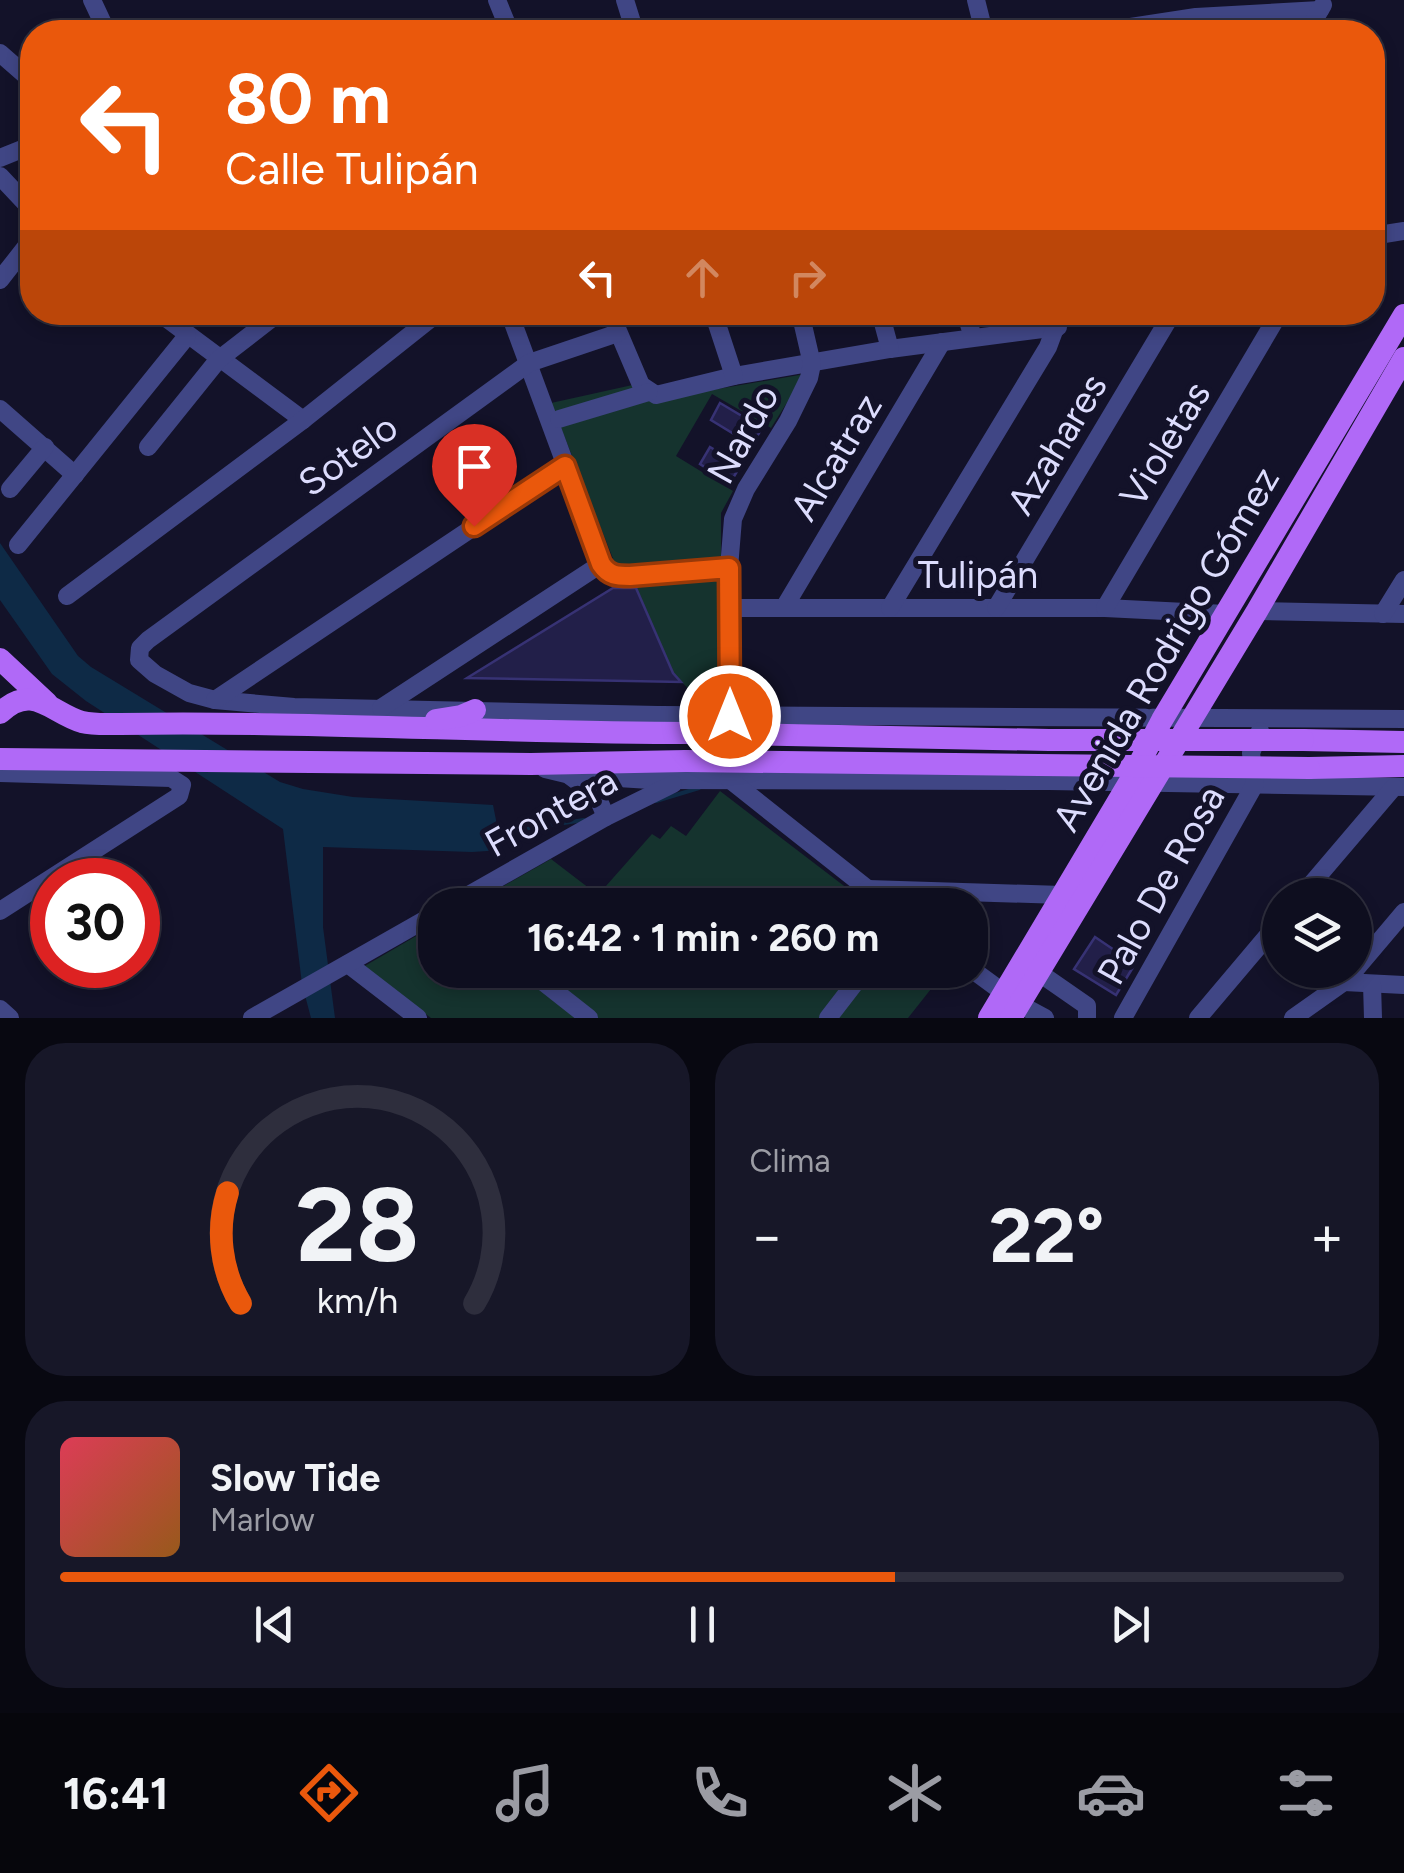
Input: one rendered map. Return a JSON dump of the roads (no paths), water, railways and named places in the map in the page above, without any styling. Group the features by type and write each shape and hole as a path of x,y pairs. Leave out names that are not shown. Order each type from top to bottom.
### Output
{"main road":[{"name":"Avenida Rodrigo Gómez","path":"989,1018 1011,1005 1038,972 1141,783 1162,720 1404,316"},
{"name":"Avenida Rodrigo Gómez","path":"1011,1005 1062,894 1191,720 1404,358"},
{"path":"0,659 47,703 80,721 106,724 212,711 400,729 1404,742"},
{"path":"0,713 17,702 31,699 47,703"},
{"path":"400,729 476,710"},
{"path":"1,761 530,764 684,770 1308,768 1401,780"}],"street":[{"path":"1176,20 1323,5"},
{"path":"0,53 20,71"},
{"path":"0,176 20,197"},
{"path":"0,280 20,254"},
{"path":"174,325 303,420"},
{"path":"148,448 218,360 263,325"},
{"path":"67,596 303,420 423,325"},
{"path":"515,325 603,567 614,576 729,568"},
{"path":"615,325 645,388"},
{"path":"717,325 734,376"},
{"path":"803,325 812,364"},
{"path":"884,325 890,349"},
{"path":"968,325 972,338"},
{"path":"559,419 645,388 664,394 734,376 1036,325"},
{"path":"890,608 1057,325"},
{"name":"Azahares","path":"996,608 1165,325"},
{"name":"Violetas","path":"1105,608 1272,325"},
{"name":"Sotelo","path":"212,711 139,660 140,648 529,364 618,333"},
{"path":"18,545 187,336"},
{"name":"Alcatraz","path":"786,606 942,342"},
{"name":"Nardo","path":"730,716 729,568 733,519 805,390 812,364"},
{"path":"0,409 75,475"},
{"path":"10,490 45,447"},
{"path":"212,711 565,466"},
{"path":"381,708 603,567"},
{"path":"1384,614 1404,580"},
{"name":"Tulipán","path":"730,608 1105,608 1226,614"},
{"path":"1257,611 1404,614"},
{"path":"212,711 294,707 730,716 1404,719"},
{"path":"1050,781 1068,756 1066,732 1056,718"},
{"path":"1255,784 1251,753 1268,719"},
{"path":"0,911 179,796 182,785 171,778 1,761"},
{"path":"530,764 570,775 684,770 730,779 1255,784 1401,780"},
{"name":"Frontera","path":"481,888 684,770"},
{"path":"570,775 597,796 606,817"},
{"path":"730,779 866,888"},
{"path":"1317,878 1401,780"},
{"name":"Palo De Rosa","path":"1123,1018 1255,784"},
{"path":"988,892 1062,894"},
{"path":"1372,949 1404,912"},
{"path":"252,1018 418,924"},
{"path":"1198,1018 1262,942"},
{"path":"348,964 418,1018"},
{"path":"1038,972 1087,1006 1086,1018"},
{"path":"988,984 1011,1005 1045,1018"},
{"path":"1373,1018 1372,984 1404,985"},
{"path":"551,988 589,1018"},
{"path":"828,1018 851,988"},
{"path":"1294,1018 1333,988"},
{"path":"0,1008 10,1018"}],"water":[{"path":"0,543 78,656 91,667 280,782 353,797 493,805 502,850 323,847 323,927 335,1018 311,1018 302,984 283,829 86,701 52,674 0,600"}],"waterway":[{"path":"656,801 699,788"},
{"path":"496,833 584,820"}]}
